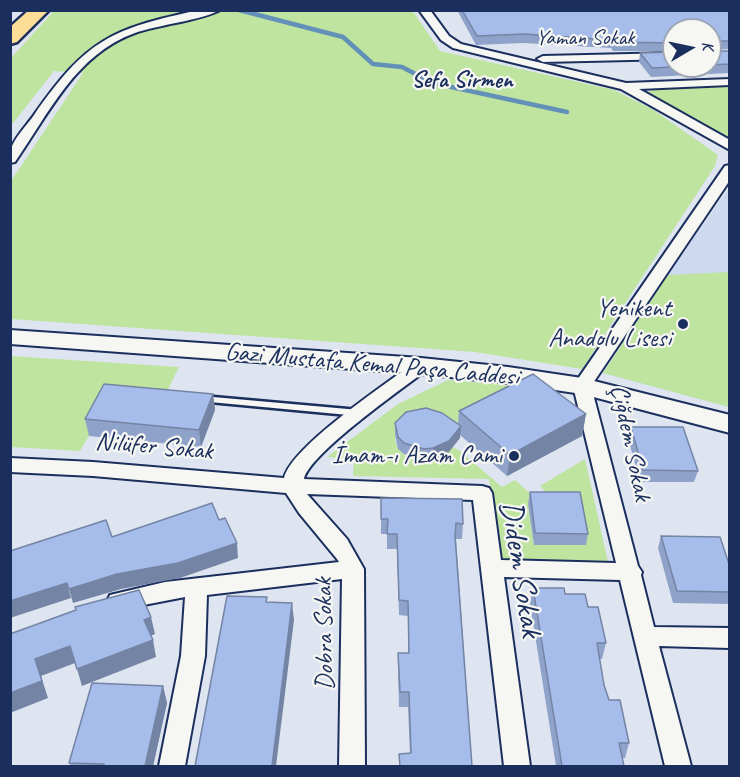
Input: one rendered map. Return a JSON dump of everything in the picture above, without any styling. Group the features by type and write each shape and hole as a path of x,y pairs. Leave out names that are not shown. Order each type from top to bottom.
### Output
{"highway":[{"path":"10,38 40,10"}],"street":[{"path":"10,159 72,72 88,55 107,42 127,33 215,10"},
{"path":"424,10 450,42 496,56 625,77 649,85 729,82"},
{"name":"Yaman Sokak","path":"496,56 602,59 662,56"},
{"path":"602,59 625,77 729,146"},
{"name":"Çiğdem Sokak","path":"678,766 631,572 582,386 729,169"},
{"name":"Gazi Mustafa Kemal Paşa Caddesi","path":"10,337 421,366 582,386 729,424"},
{"path":"292,486 295,473 306,458 359,413 421,366"},
{"name":"Nilüfer Sokak","path":"10,465 93,469 292,486"},
{"name":"Didem Sokak","path":"292,486 482,493 517,766"},
{"name":"Dobra Sokak","path":"292,486 306,509 334,535 346,552 353,569 352,766"},
{"path":"491,568 631,572"},
{"path":"99,607 165,591 353,569"},
{"path":"172,766 192,668 198,621 196,588"},
{"path":"646,636 729,638"}],"lane":[{"path":"193,398 359,413"}],"shaded area":[{"name":"Yenikent Anadolu Lisesi","path":"729,188 729,407 603,373 668,275"}],"green space":[{"path":"412,10 440,51 614,90 652,109 718,155 715,166 582,369 475,352 11,319 11,181 83,73 54,71 11,126 11,58 54,11"},
{"path":"726,86 729,88 729,141 647,92 658,89"},
{"name":"Yenikent Anadolu Lisesi","path":"729,272 729,407 603,373 668,275"},
{"path":"10,356 179,367 160,405 89,436 80,451 11,447"},
{"path":"448,380 527,387 448,429 395,435 401,452 409,457 427,459 437,457 452,447 459,450 502,487 515,480 542,504 528,504 534,545 559,504 540,486 585,459 608,562 502,561 489,479 353,476 354,459 327,457 398,404"}],"building":[{"path":"462,10 729,10 729,41 722,41 722,18 662,18 662,43 614,42 612,40 524,34 477,36"},
{"path":"722,51 729,51 729,64 722,64"},
{"path":"662,52 662,68 652,68 640,53"},
{"path":"533,374 586,414 510,455 459,411"},
{"path":"104,384 213,394 199,430 85,419"},
{"path":"426,408 442,413 461,426 449,441 433,448 424,449 404,443 398,437 395,423 406,412"},
{"path":"631,427 683,427 698,471 643,470"},
{"path":"530,492 580,492 588,534 535,533"},
{"path":"381,498 462,499 463,524 456,523 455,536 472,766 400,766 399,754 411,753 409,692 400,692 398,653 409,653 408,601 399,600 397,534 387,534 388,519 381,519"},
{"path":"212,503 219,520 225,518 237,543 178,563 117,574 69,589 67,583 10,601 10,551 106,520 112,537"},
{"path":"661,536 720,537 729,564 729,592 677,591"},
{"path":"533,588 564,588 565,594 585,594 588,607 598,607 606,643 597,643 604,685 609,700 620,700 629,743 619,743 624,766 562,766"},
{"path":"139,590 151,617 144,620 153,640 77,669 70,646 35,659 42,681 10,693 10,634 76,610 75,607"},
{"path":"227,596 267,597 266,602 292,603 272,766 195,766"},
{"path":"92,683 163,686 145,766 69,763"}],"waterway":[{"path":"239,10 343,37 373,64 402,67 433,83 567,112"}],"place":[{"name":"Yenikent Anadolu Lisesi","path":"683,324"},
{"name":"İmam-ı Azam Cami","path":"514,456"}],"district":[{"name":"Sefa Sirmen","path":"462,81"}]}
